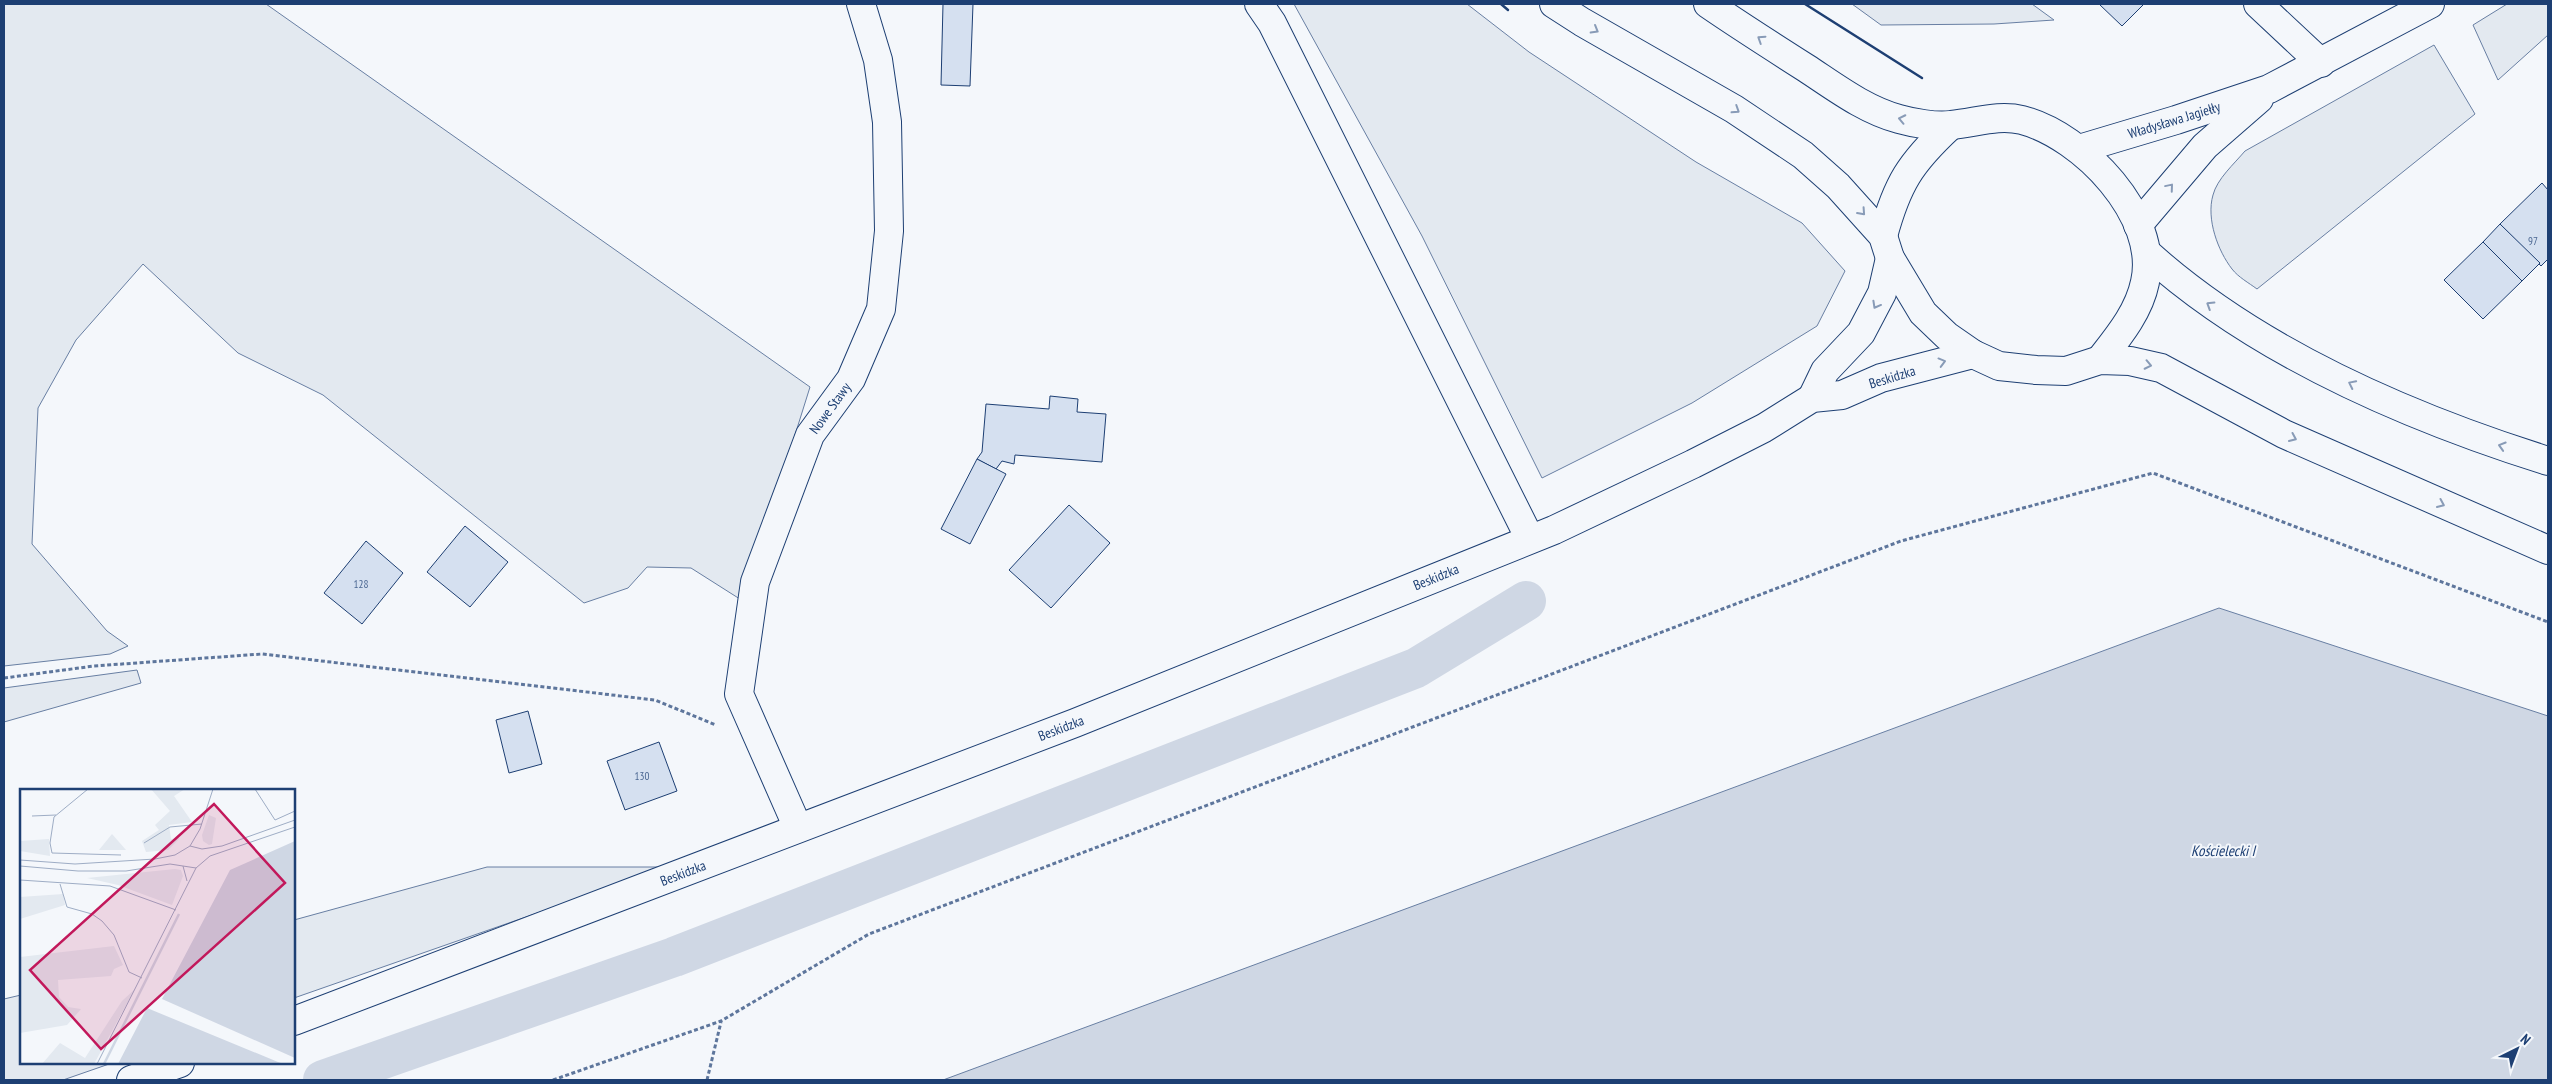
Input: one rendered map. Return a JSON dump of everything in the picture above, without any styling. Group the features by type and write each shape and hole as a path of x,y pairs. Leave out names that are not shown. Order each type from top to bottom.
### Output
{"main road":[{"name":"Nowe Stawy","path":"798,828 758,741 739,694 755,582 810,435 851,379 881,309 890,232 887,122 878,60 861,4"},
{"path":"1259,4 1272,23 1530,539"},
{"path":"1554,4 1734,109 1803,155 1838,186 1887,247 1923,313 1947,336 1973,354 1999,366 2036,370 2066,371 2100,360 2130,361 2161,368 2284,434 2548,550"},
{"path":"1708,4 1856,101 1898,119 1950,126 1986,118 2022,120 2052,133 2079,148 2124,198 2138,225 2147,253 2145,283 2133,313 2100,360"},
{"path":"2258,4 2321,62"},
{"name":"Władysława Jagiełły","path":"2079,148 2176,120 2269,89 2430,4"},
{"name":"Władysława Jagiełły","path":"2138,225 2204,146 2269,89"},
{"path":"1812,398 1825,371 1861,333 1882,294 1892,204 1904,177 1922,152 1950,126"},
{"path":"2147,253 2204,300 2328,373 2415,414 2474,438 2548,460"},
{"name":"Beskidzka","path":"295,1021 1074,723 1530,539 1693,464 1764,428 1812,398 1842,395 1881,378 1973,354"},
{"path":"131,1080 177,1064"}],"path":[{"path":"554,1080 721,1021 878,931 1901,542 2153,473 2548,622"},
{"path":"4,678 94,666 262,654 655,700 758,741"},
{"path":"707,1080 721,1021"}],"shaded area":[{"path":"4,4 266,4 810,387 743,601 691,568 647,567 628,588 584,603 323,395 238,353 143,264 76,340 38,408 32,544 107,631 128,646 110,654 4,666"},
{"path":"1294,4 1467,4 1529,52 1696,162 1802,223 1845,271 1817,326 1692,403 1542,478 1422,236"},
{"path":"1852,4 2032,4 2054,20 1994,24 1881,25"},
{"path":"2507,4 2548,4 2548,35 2498,80 2473,25"},
{"path":"2434,45 2475,114 2257,289 2237,275 2222,253 2212,224 2211,204 2213,195 2218,183 2226,172 2245,151"},
{"path":"137,670 141,683 4,722 4,688"},
{"path":"487,867 669,867 295,998 295,920"},
{"path":"20,995 20,1064 109,1064 63,1080 4,1080 4,999"}],"water":[{"name":"Kościelecki I","path":"2219,608 2548,716 2548,1080 943,1080"}],"building":[{"path":"943,4 973,4 970,86 941,85"},
{"path":"2099,4 2144,4 2122,26"},
{"path":"2542,183 2548,190 2548,259 2541,266 2500,224"},
{"path":"2500,224 2540,263 2522,281 2483,242"},
{"path":"2483,242 2522,281 2483,319 2444,280"},
{"path":"1050,396 1078,399 1077,412 1106,414 1102,462 1015,455 1014,464 1002,461 996,469 977,459 982,452 986,404 1049,409"},
{"path":"977,459 1006,474 970,544 941,529"},
{"path":"1069,505 1110,543 1051,608 1009,570"},
{"path":"465,526 508,562 470,607 427,572"},
{"path":"366,541 403,573 362,624 324,593"},
{"path":"528,711 542,764 509,773 496,720"},
{"path":"659,742 677,791 625,810 607,761"}],"waterway":[{"path":"323,1080 674,957 1416,668 1526,601"}],"wall":[{"path":"1501,4 1508,10"},
{"path":"1805,4 1922,78"}]}
